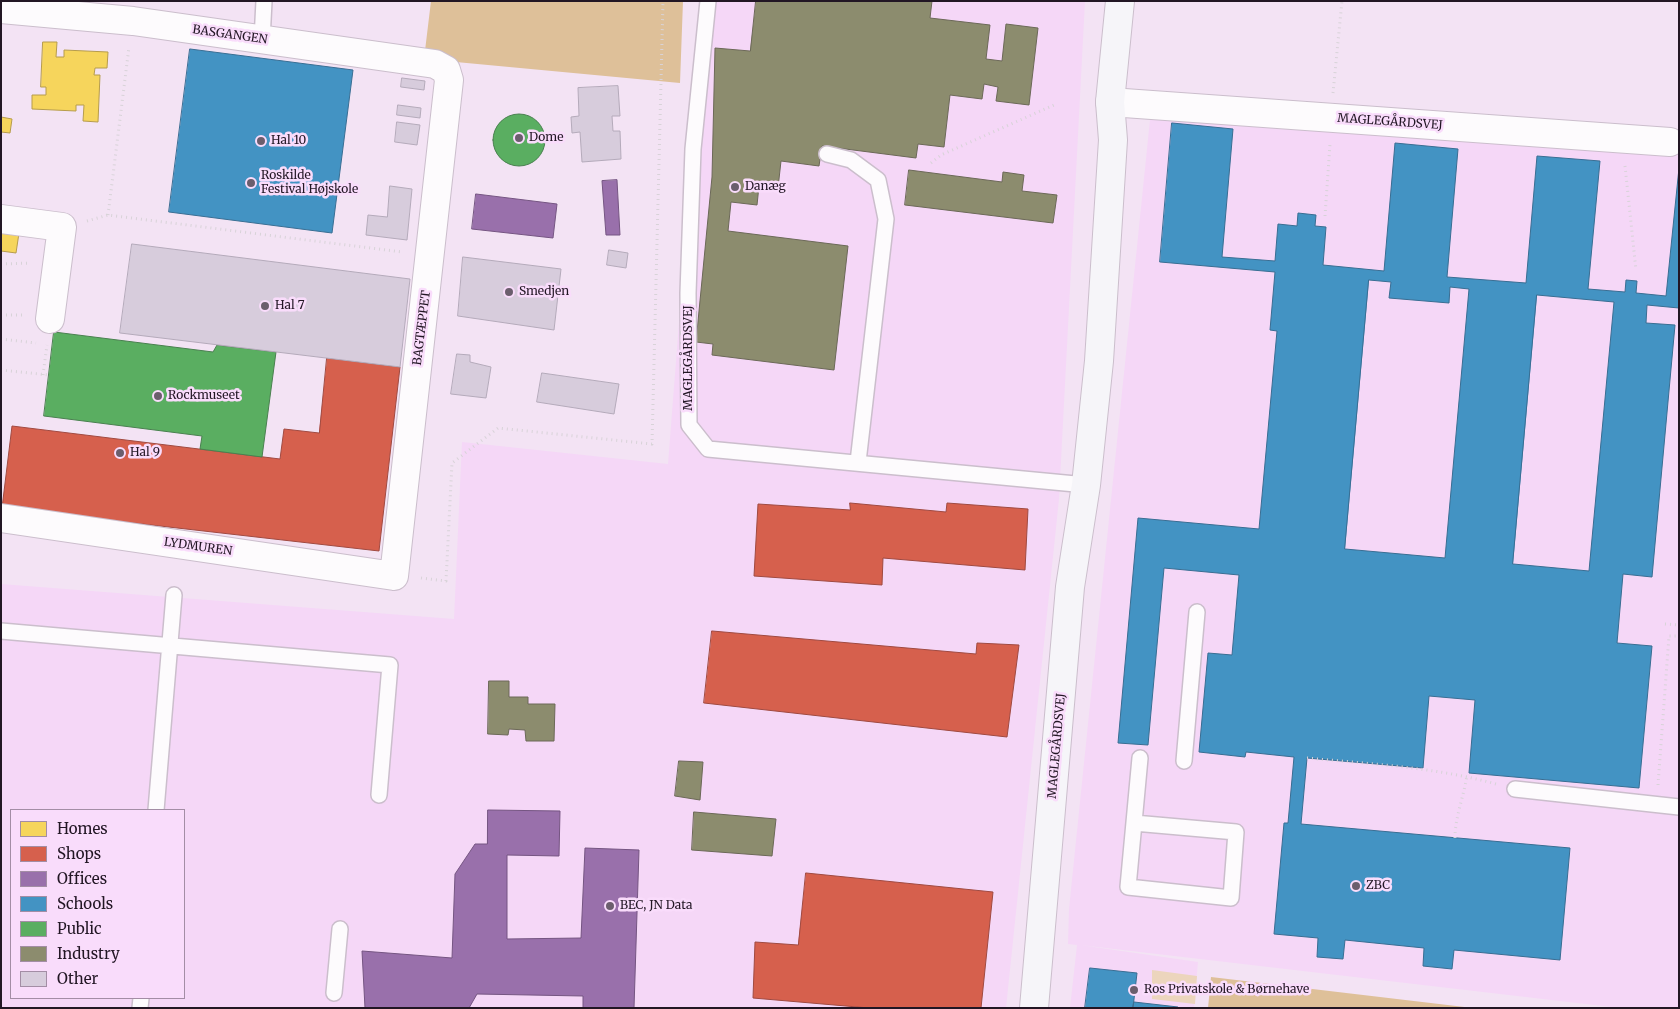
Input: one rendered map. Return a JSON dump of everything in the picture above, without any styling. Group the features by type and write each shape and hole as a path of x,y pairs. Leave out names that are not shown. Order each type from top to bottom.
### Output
{"street":[{"name":"MAGLEGÅRDSVEJ","path":"1034,1008 1070,587 1086,485 1099,361 1113,140 1110,102 1120,1"},
{"name":"BASGANGEN","path":"1,9 133,21 435,64 446,70 449,80"},
{"name":"BAGTÆPPET","path":"394,576 432,256 449,80"},
{"name":"MAGLEGÅRDSVEJ","path":"1110,102 1670,142"},
{"path":"1,219 62,227 48,332"},
{"name":"LYDMUREN","path":"1,518 394,576"}],"lane":[{"path":"262,40 264,1"},
{"name":"MAGLEGÅRDSVEJ","path":"708,1 693,149 688,293 689,425 708,449 1086,485"},
{"path":"827,154 851,160 878,180 886,219 858,462"},
{"path":"156,809 174,595"},
{"path":"1184,761 1197,612"},
{"path":"1,632 390,665 379,795"},
{"path":"1134,822 1236,832 1231,898 1128,887 1134,822 1140,758"},
{"path":"1515,789 1679,807"},
{"path":"334,994 340,929"}],"path":[{"path":"446,581 452,463 498,428 652,444 663,1"},
{"path":"1325,216 1331,118 1342,1"},
{"path":"108,216 133,21"},
{"path":"930,163 941,155 1054,105"},
{"path":"1623,139 1636,270"},
{"path":"62,227 108,216 432,256"},
{"path":"1,315 23,315"},
{"path":"1,339 48,332"},
{"path":"1,370 49,376"},
{"path":"1666,624 1679,625"},
{"path":"1656,805 1670,636 1679,636"},
{"path":"1307,758 1423,768 1467,775 1515,789"},
{"path":"1455,838 1455,826 1464,798 1467,775"}],"shaded area":[{"path":"431,1 683,1 680,83 424,59"},
{"path":"704,1 1085,1 1059,499 1006,1008 1,1008 1,584 454,619 462,442 668,464"},
{"name":"ZBC","path":"1151,110 1679,148 1679,1008 1620,1008 1080,945 1198,962 1194,1008 1070,1008 1077,945 1068,944 1069,909"},
{"path":"1152,970 1197,976 1195,1004 1152,999"},
{"path":"1211,977 1473,1008 1208,1008"}],"building: Homes":[{"path":"43,42 57,42 56,57 64,57 64,50 108,52 107,68 95,68 94,75 100,75 98,122 83,121 84,105 76,105 76,111 32,109 32,95 46,95 46,87 41,87"},
{"path":"1,117 12,119 10,133 1,132"},
{"path":"1,231 19,233 16,253 1,251"}],"building: Shops":[{"name":"Hal 9","path":"327,358 400,367 379,551 2,508 12,426 280,459 284,429 319,433"},
{"path":"850,503 946,512 947,503 1028,509 1025,570 883,558 882,585 754,576 758,504 850,510"},
{"path":"712,631 976,654 977,643 1019,645 1007,737 704,703"},
{"path":"806,873 993,892 981,1008 869,1008 753,998 755,942 798,945"}],"building: Offices":[{"path":"617,180 620,235 606,235 602,181"},
{"path":"476,194 557,204 553,238 472,229"},
{"name":"BEC, JN Data","path":"488,810 560,811 559,856 507,855 507,939 581,938 585,848 639,850 634,1008 583,1008 583,996 477,994 469,1008 365,1008 362,951 452,958 455,874 475,844 487,844"}],"building: Schools":[{"name":"Hal 10","path":"190,49 353,70 332,233 169,212"},
{"path":"1172,123 1233,129 1222,257 1275,261 1278,224 1297,226 1298,213 1316,215 1315,226 1326,227 1323,265 1384,271 1395,143 1458,149 1447,277 1526,283 1537,156 1600,161 1588,289 1625,292 1626,280 1637,281 1636,293 1666,296 1679,168 1679,308 1647,305 1646,323 1675,325 1652,577 1623,574 1617,643 1652,646 1639,788 1469,773 1475,700 1429,696 1423,768 1307,758 1301,824 1570,848 1560,960 1454,950 1452,969 1423,966 1424,948 1345,940 1343,959 1317,957 1318,938 1274,934 1284,823 1288,823 1294,757 1246,752 1245,757 1199,752 1208,653 1232,655 1239,575 1164,568 1148,745 1118,743 1138,518 1259,529 1277,331 1270,330 1275,272 1160,262","holes":["1369,280 1391,282 1389,298 1449,303 1450,287 1469,289 1445,558 1345,549","1537,295 1614,302 1589,571 1513,564"]},
{"path":"1090,968 1137,973 1133,1008 1085,1008"},
{"path":"1134,1002 1178,1007 1178,1008 1133,1008"}],"building: Public":[{"name":"Dome","path":"519,114 529,116 537,122 543,130 545,140 543,150 537,158 529,164 519,166 509,164 501,158 495,150 493,140 495,130 501,122 509,116"},
{"name":"Rockmuseet","path":"54,332 213,352 217,345 276,352 262,457 200,449 202,436 44,416"}],"building: Industry":[{"name":"Danæg","path":"756,1 932,1 930,18 990,25 986,59 1002,61 1006,24 1038,28 1029,105 996,101 998,87 984,84 982,99 950,95 944,147 918,144 916,158 822,146 819,166 781,161 778,188 759,186 757,205 731,202 728,231 848,246 834,370 712,355 713,344 696,342 712,177 715,48 750,51"},
{"path":"909,170 1002,182 1003,172 1024,175 1022,191 1057,195 1053,223 905,205"},
{"path":"489,681 509,681 509,697 528,697 528,704 555,704 554,741 526,741 525,730 509,729 508,735 488,734"},
{"path":"679,761 703,762 700,800 675,796"},
{"path":"694,812 776,819 772,856 692,850"}],"building: Other":[{"path":"402,78 425,81 424,90 401,87"},
{"path":"618,86 620,116 612,116 613,131 620,131 621,159 582,162 580,132 572,133 571,117 579,116 578,88"},
{"path":"398,105 421,108 420,118 397,115"},
{"path":"397,122 420,125 417,145 395,142"},
{"path":"390,186 412,189 407,240 366,235 368,215 387,217"},
{"name":"Hal 7","path":"132,244 410,279 400,367 120,333"},
{"path":"609,250 628,253 626,268 607,265"},
{"name":"Smedjen","path":"463,257 561,269 554,330 458,316"},
{"path":"457,354 470,355 470,362 491,367 486,398 451,394"},
{"path":"542,373 619,384 614,414 537,402"}],"place":[{"name":"Dome","path":"519,138"},
{"name":"Hal 10","path":"261,141"},
{"name":"Roskilde Festival Højskole","path":"251,183"},
{"name":"Danæg","path":"735,187"},
{"name":"Smedjen","path":"509,292"},
{"name":"Hal 7","path":"265,306"},
{"name":"Rockmuseet","path":"158,396"},
{"name":"Hal 9","path":"120,453"},
{"name":"ZBC","path":"1356,886"},
{"name":"BEC, JN Data","path":"610,906"},
{"name":"Ros Privatskole & Børnehave","path":"1134,990"}]}
